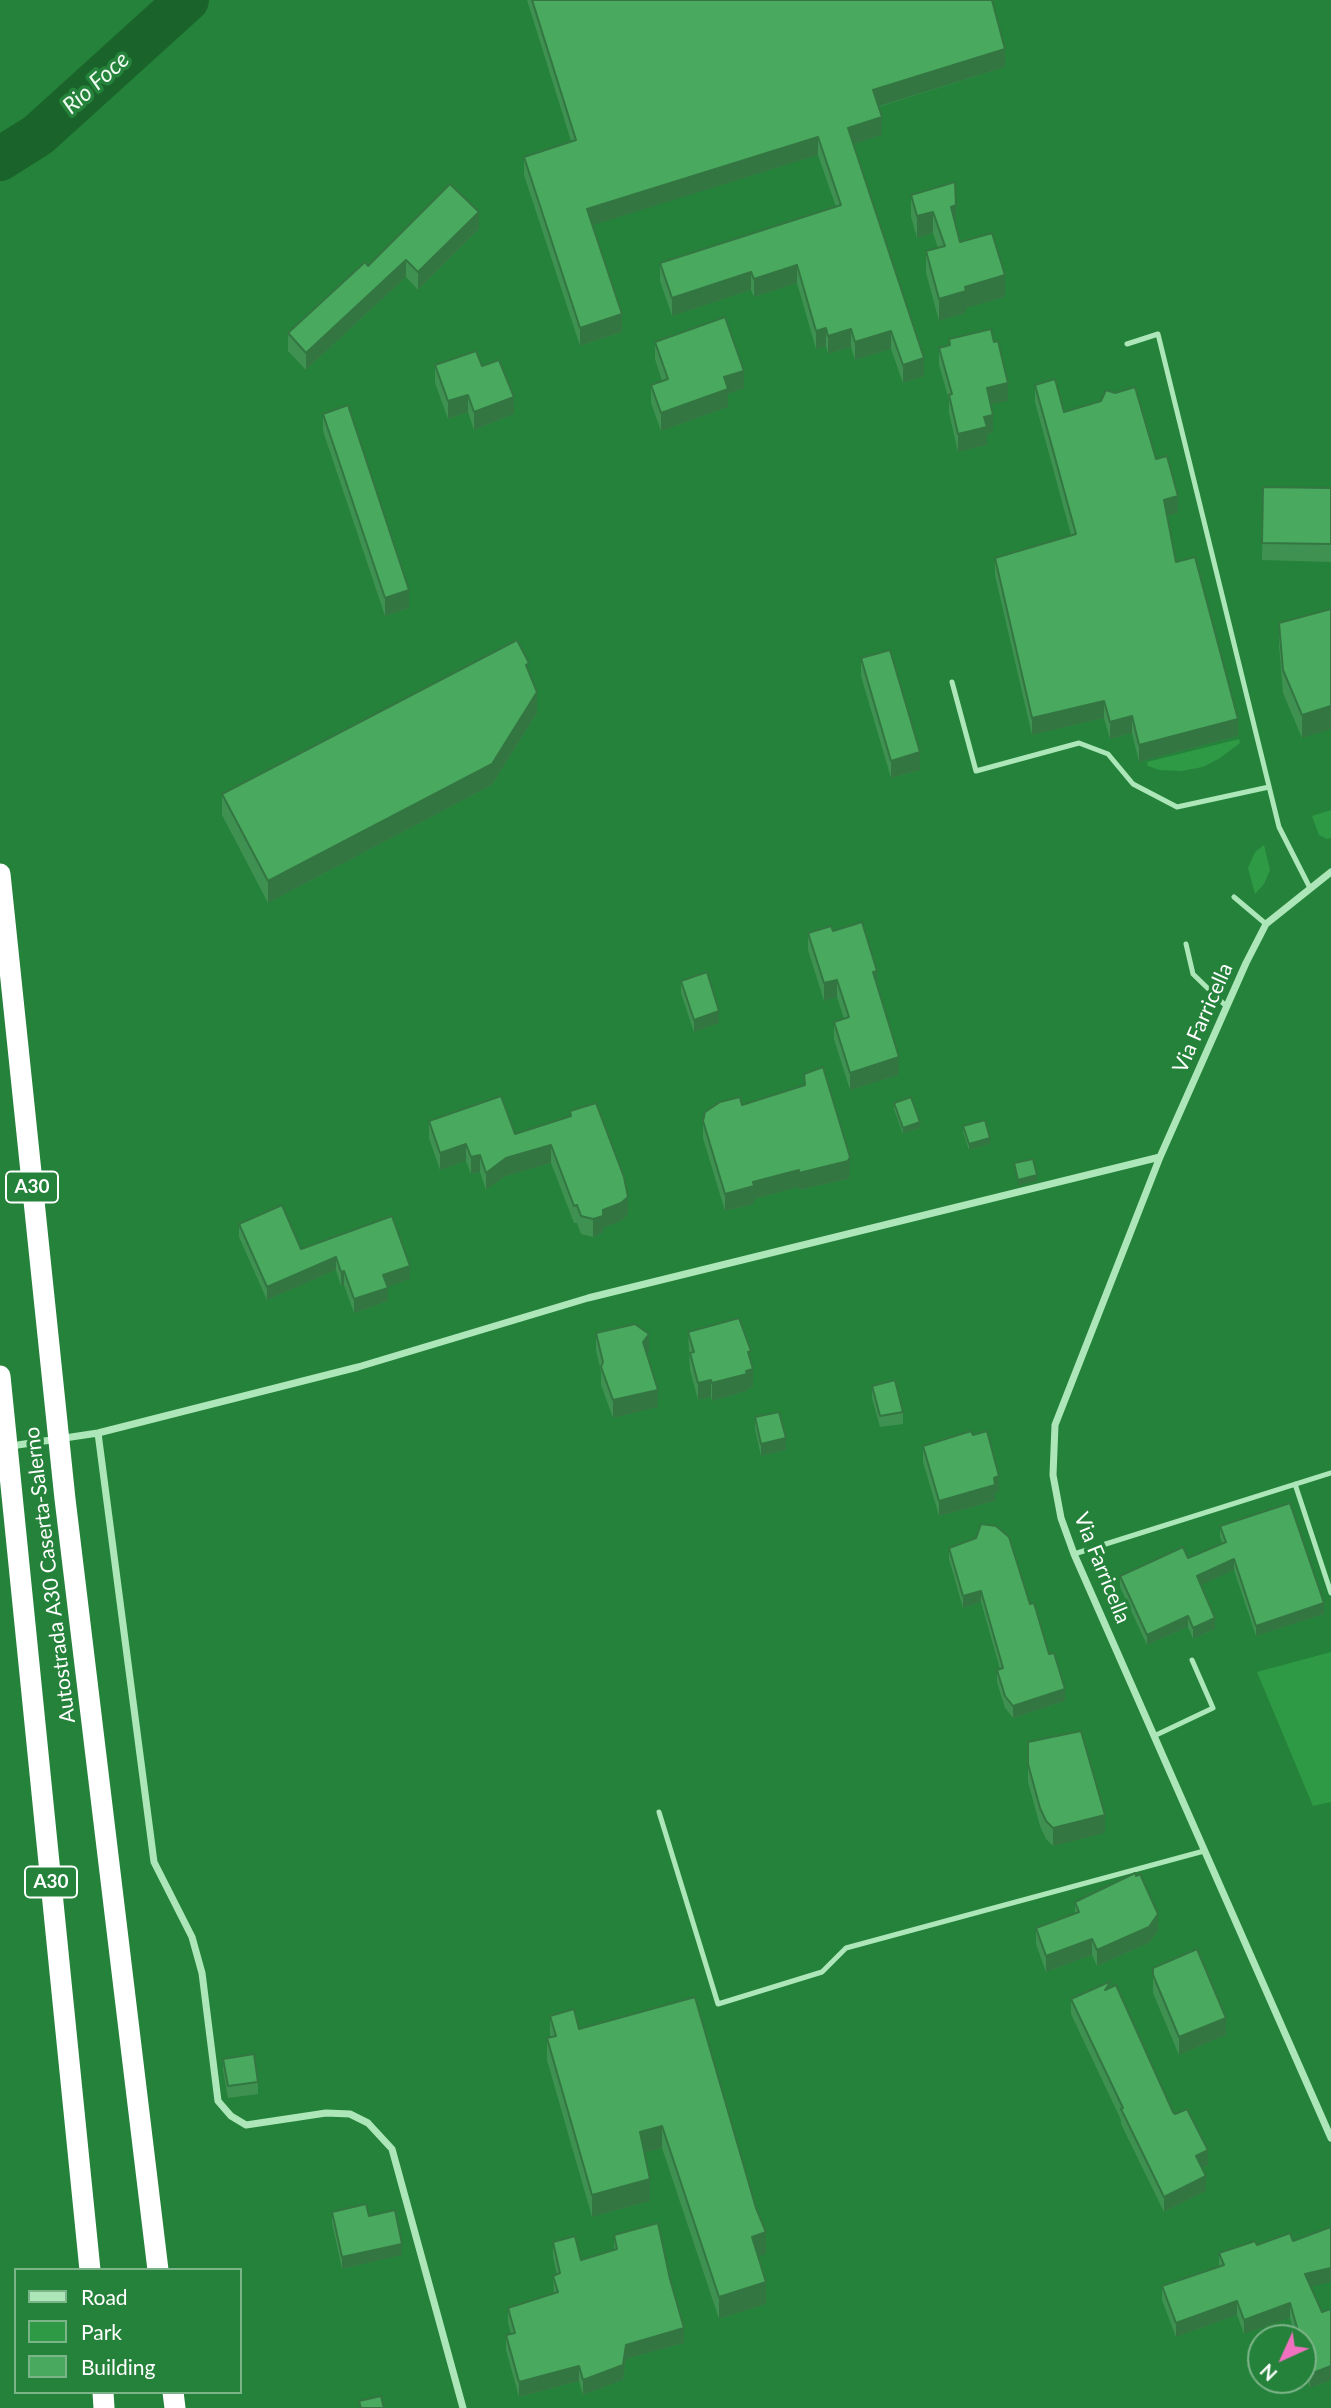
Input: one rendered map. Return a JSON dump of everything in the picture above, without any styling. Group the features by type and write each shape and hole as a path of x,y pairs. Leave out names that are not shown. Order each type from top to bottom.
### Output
{"highway":[{"name":"Autostrada A30 Caserta-Salerno","path":"0,874 65,1499 158,2268"},
{"name":"Autostrada A30 Caserta-Salerno","path":"0,1376 90,2268"}],"street":[{"name":"Via Farricella","path":"1331,872 1266,924 1246,963 1160,1157 1055,1425 1053,1475 1061,1518 1074,1554 1331,2138"},
{"path":"0,1447 98,1433 358,1367 589,1298 1160,1157"},
{"path":"98,1433 155,1862 192,1937 202,1973 218,2101 231,2116 246,2125 326,2113 350,2114 368,2123 392,2148 463,2408"}],"lane":[{"path":"1127,344 1158,334 1279,827 1310,888"},
{"path":"952,682 976,771 1079,743 1108,754 1133,784 1177,807 1269,788"},
{"path":"1234,897 1266,924"},
{"path":"1186,944 1193,974 1227,1007"},
{"path":"1074,1554 1331,1473"},
{"path":"1295,1484 1331,1592"},
{"path":"1154,1736 1213,1707 1192,1660"},
{"path":"659,1812 718,2004 822,1972 846,1948 1204,1852"}],"green space":[{"path":"1239,739 1240,743 1203,767 1181,771 1159,770 1148,766 1147,762"},
{"path":"1331,810 1331,838 1327,839 1319,835 1312,816"},
{"path":"1264,845 1270,870 1264,884 1255,894 1248,868 1255,852"},
{"path":"1331,1652 1331,1802 1313,1806 1257,1672"}],"building":[{"path":"532,0 992,0 1005,49 873,90 882,117 848,128 924,358 903,365 891,331 855,342 851,329 828,336 826,328 816,331 797,265 754,279 751,272 672,298 660,263 841,205 818,137 587,209 622,314 580,328 524,157 576,140"},
{"path":"955,182 956,205 951,207 960,242 992,233 1005,275 965,287 966,291 939,299 926,251 945,246 933,212 917,216 911,195"},
{"path":"450,184 479,212 418,272 406,260 306,353 288,333 365,262 368,266"},
{"path":"725,317 744,371 724,377 728,389 661,413 651,385 668,379 655,342"},
{"path":"991,329 994,342 998,341 1008,383 987,388 993,415 984,417 987,427 958,434 949,395 952,394 939,348 950,345 949,339"},
{"path":"476,351 482,366 499,360 514,397 474,412 468,395 448,401 435,365"},
{"path":"1055,379 1064,412 1101,401 1106,390 1115,393 1135,387 1156,459 1167,456 1178,496 1164,500 1176,562 1195,557 1238,719 1139,745 1132,716 1110,722 1104,701 1032,718 995,558 1076,534 1035,385"},
{"path":"348,405 409,590 385,598 323,414"},
{"path":"1263,487 1331,488 1331,544 1262,543"},
{"path":"1331,609 1331,706 1302,715 1283,670 1279,623"},
{"path":"517,640 529,663 526,665 537,692 492,764 268,881 222,794"},
{"path":"890,650 920,752 891,761 861,658"},
{"path":"862,922 877,971 873,972 899,1057 850,1073 834,1022 849,1017 837,980 824,983 808,933 831,926 833,931"},
{"path":"707,972 719,1011 694,1020 681,981"},
{"path":"823,1067 850,1157 848,1161 753,1182 754,1186 725,1194 703,1121 705,1112 720,1102 740,1097 742,1105 805,1085 804,1074"},
{"path":"501,1096 515,1134 571,1116 570,1111 596,1103 624,1177 628,1197 603,1210 603,1216 593,1219 581,1216 577,1205 574,1206 551,1145 506,1158 486,1173 480,1155 471,1157 466,1144 440,1153 429,1121"},
{"path":"911,1097 920,1122 903,1128 894,1103"},
{"path":"985,1120 990,1138 969,1144 963,1126"},
{"path":"1033,1159 1037,1175 1018,1180 1014,1163"},
{"path":"282,1205 301,1249 392,1216 410,1266 383,1275 388,1288 354,1299 336,1257 267,1287 239,1224"},
{"path":"739,1318 751,1351 748,1352 753,1369 746,1371 747,1374 712,1383 711,1380 698,1383 688,1332"},
{"path":"635,1324 649,1334 643,1342 658,1390 613,1400 601,1367 603,1362 596,1333"},
{"path":"895,1380 903,1412 880,1416 872,1386"},
{"path":"779,1412 786,1438 761,1444 755,1417"},
{"path":"971,1431 973,1435 987,1431 999,1476 994,1478 995,1485 939,1501 923,1446"},
{"path":"1290,1503 1324,1603 1256,1626 1234,1559 1197,1576 1215,1618 1193,1628 1188,1616 1147,1635 1120,1576 1183,1547 1188,1558 1226,1542 1220,1526"},
{"path":"981,1524 996,1526 1009,1537 1030,1604 1034,1603 1049,1654 1054,1653 1065,1689 1013,1706 1005,1696 997,1670 1003,1668 981,1591 963,1596 949,1548 976,1538"},
{"path":"1081,1731 1105,1815 1053,1828 1040,1808 1028,1764 1028,1742"},
{"path":"1135,1873 1136,1876 1140,1874 1158,1914 1149,1927 1097,1950 1092,1939 1046,1956 1036,1928 1079,1912 1075,1902"},
{"path":"1197,1949 1226,2018 1179,2037 1153,1975 1153,1968"},
{"path":"1111,1981 1105,1990 1116,1985 1173,2112 1175,2114 1187,2109 1208,2150 1196,2156 1206,2176 1164,2197 1071,1999"},
{"path":"695,1997 756,2208 766,2232 752,2237 766,2282 719,2297 662,2126 640,2132 650,2179 592,2195 547,2038 556,2036 550,2016 574,2009 579,2029"},
{"path":"254,2054 258,2082 228,2086 223,2059"},
{"path":"366,2204 369,2216 395,2210 402,2244 342,2257 332,2212"},
{"path":"658,2223 684,2328 626,2345 623,2365 583,2380 579,2366 519,2382 506,2335 515,2333 508,2308 558,2292 553,2276 560,2273 553,2242 575,2236 581,2260 617,2249 614,2235"},
{"path":"1331,2227 1331,2268 1305,2274 1322,2312 1331,2309 1331,2366 1317,2371 1317,2324 1296,2324 1290,2303 1244,2320 1237,2301 1176,2323 1162,2286 1224,2265 1219,2253 1255,2241 1257,2245 1290,2233 1293,2241"},
{"path":"381,2396 384,2408 361,2408 359,2401"}],"waterway":[{"name":"Rio Foce","path":"0,159 38,135 187,0"}]}
